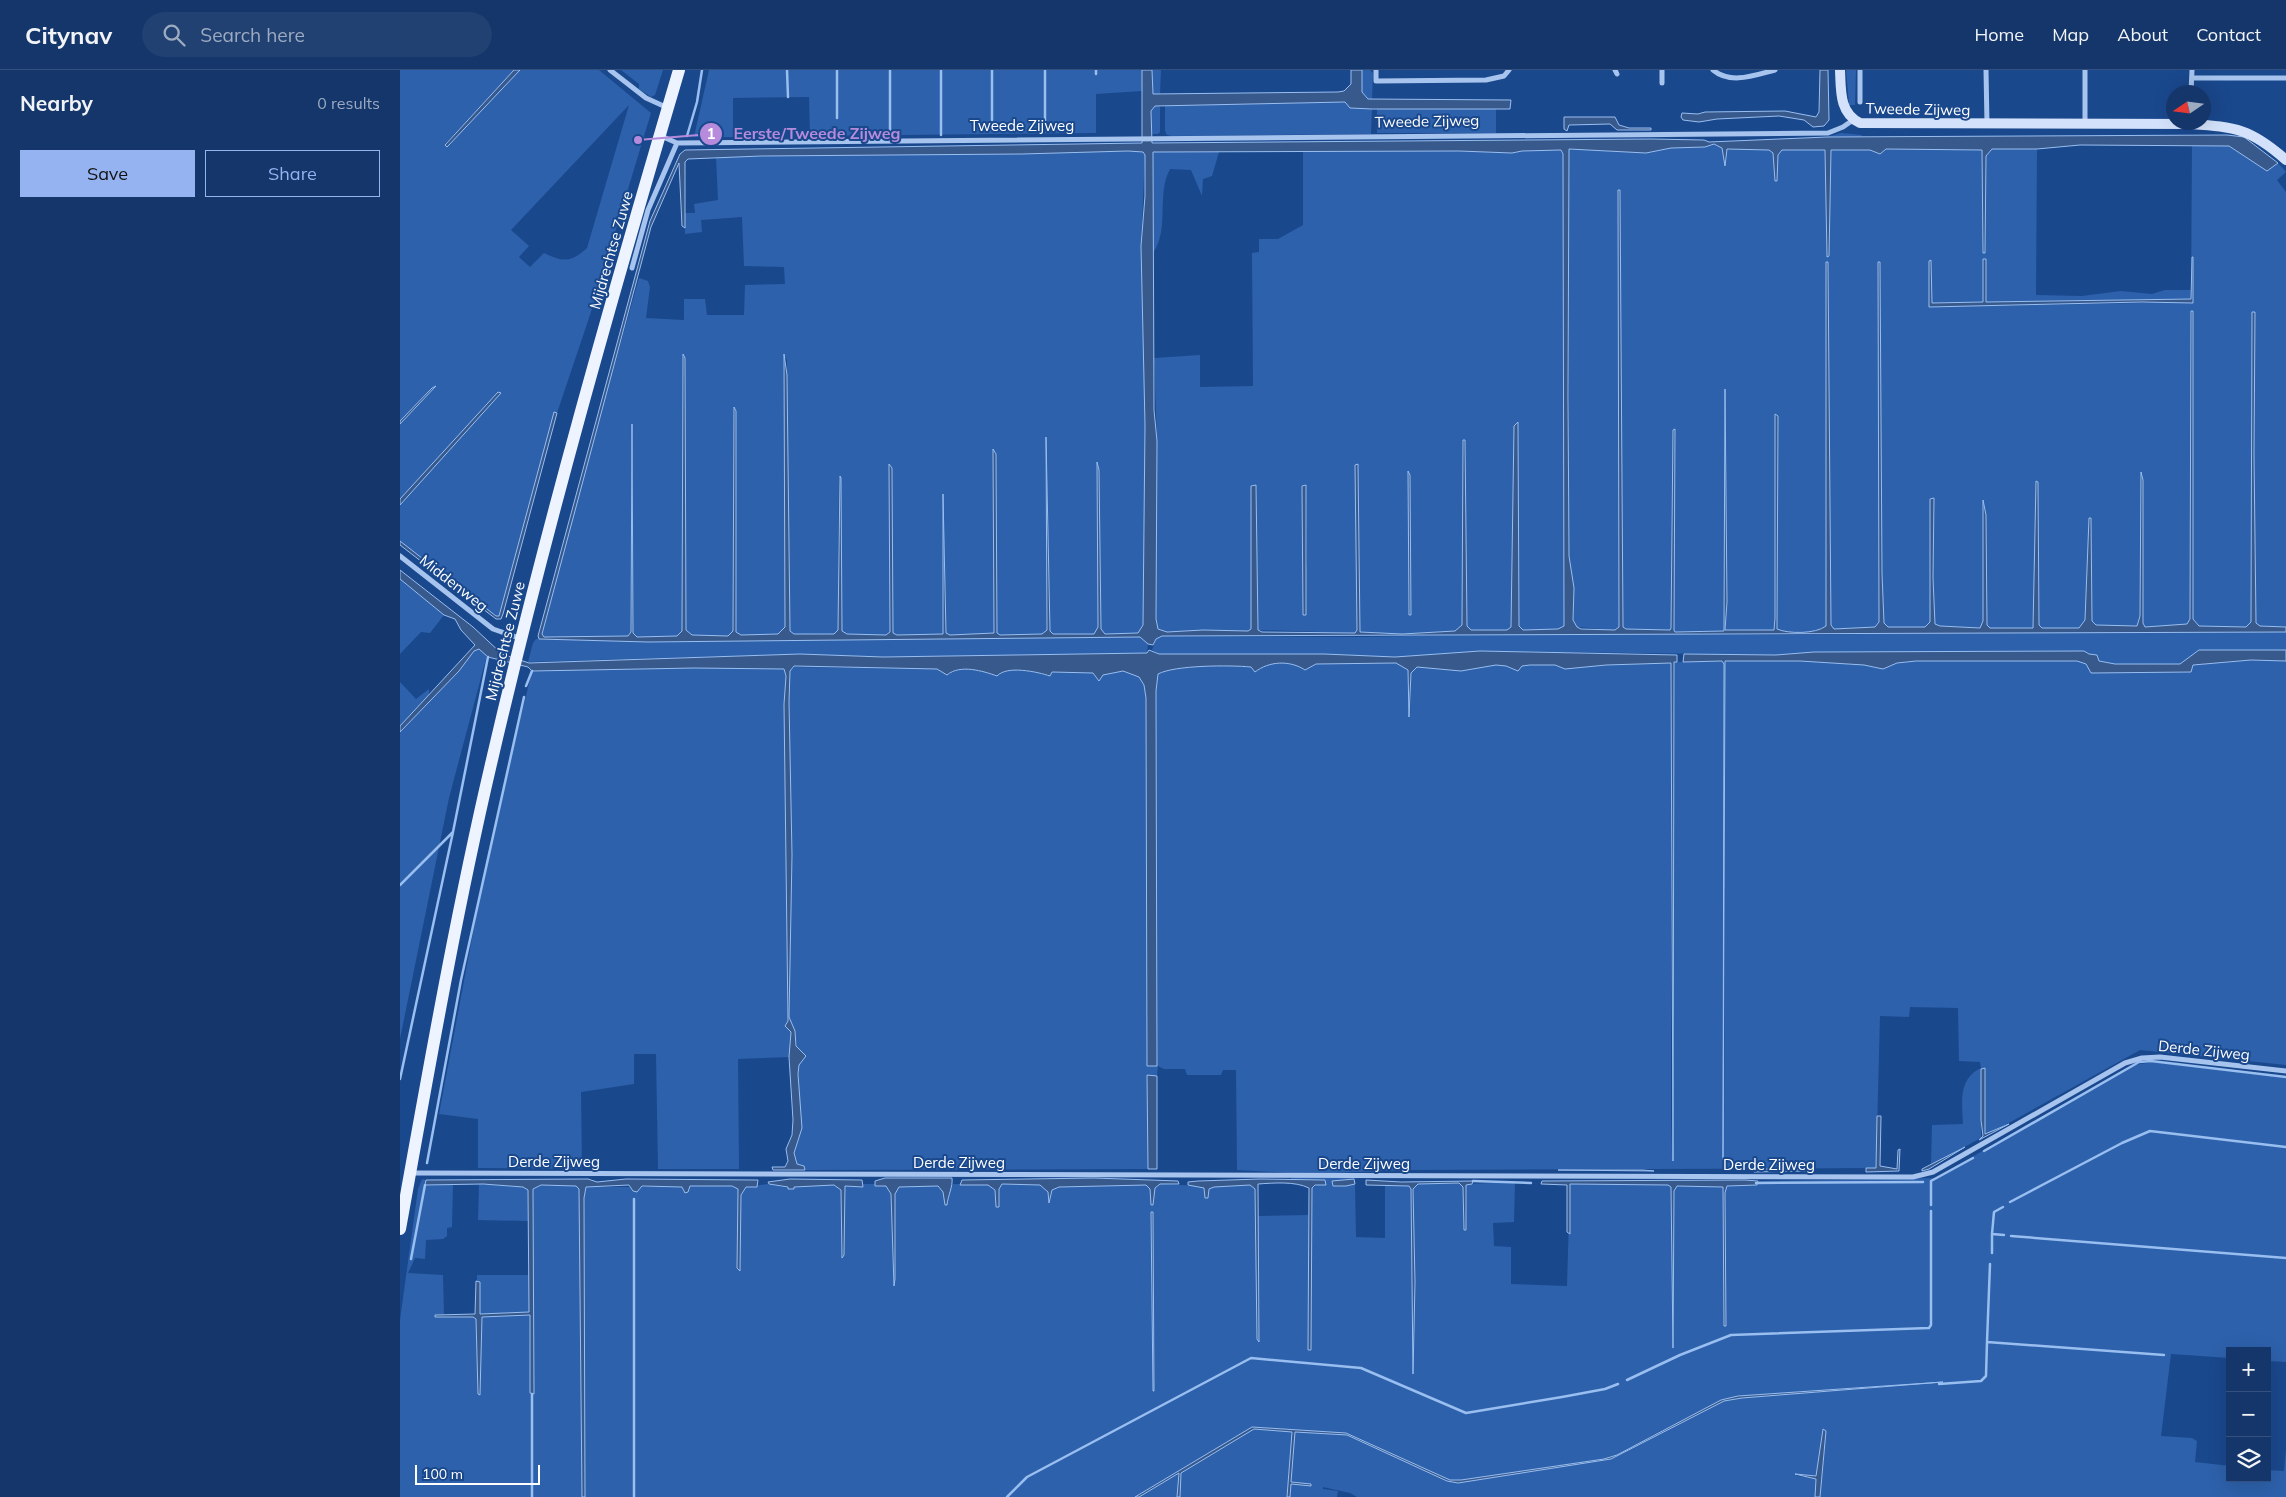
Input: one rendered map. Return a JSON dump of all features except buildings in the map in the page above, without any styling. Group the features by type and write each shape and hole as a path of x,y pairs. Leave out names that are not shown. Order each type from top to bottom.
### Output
{"main road":[{"name":"Mijdrechtse Zuwe","path":"400,1229 448,966 490,767 513,671 573,443 679,70"}],"street":[{"path":"610,70 646,98 668,108"},
{"path":"1376,70 1376,82 1486,80 1504,76 1509,70"},
{"path":"1662,70 1662,83"},
{"path":"1714,70 1726,77 1738,78 1775,70"},
{"path":"1840,70 1844,106 1853,120"},
{"path":"1860,70 1860,102"},
{"path":"1986,70 1987,125"},
{"path":"2085,70 2085,125"},
{"path":"2192,70 2192,85"},
{"path":"2192,78 2286,78"},
{"name":"Tweede Zijweg","path":"660,136 678,143 1828,133 1843,127 1853,120 1867,124 2085,125 2117,128 2166,125"},
{"name":"Tweede Zijweg","path":"2211,126 2234,128 2249,133 2266,142 2286,160"},
{"name":"Mijdrechtse Zuwe","path":"632,268 648,210 678,143"},
{"name":"Middenweg","path":"400,556 493,629 522,639"},
{"name":"Derde Zijweg","path":"410,1173 1913,1177 1932,1172 2125,1063 2142,1058 2160,1057 2286,1071"}],"shaded area":[{"path":"400,70 514,70 445,144 447,146 520,70 599,70 651,113 590,315 557,413 554,413 499,616 496,616 400,541 400,505 500,393 400,499 400,424 435,387 400,421","holes":["629,105 587,248 571,259 566,260 544,253 530,267 519,257 529,246 511,230"]},
{"path":"514,70 520,70 447,147 445,145"},
{"path":"621,70 663,70 655,95 651,97 639,89 639,84"},
{"path":"709,70 1142,70 1142,91 1096,94 1096,133 810,136 809,97 733,98 733,137 694,137"},
{"path":"1142,70 1152,70 1153,94 1338,92 1344,91 1351,84 1351,70 1362,70 1362,92 1368,99 1511,100 1510,109 1372,109 1350,108 1345,102 1155,106 1151,111 1152,143 1651,139 1704,140 1709,142 1827,137 2227,135 2244,137 2278,163 2267,171 2229,146 2080,145 2037,149 1992,149 1986,156 1985,253 1983,253 1982,150 1886,149 1880,154 1870,150 1831,150 1829,256 1827,257 1825,150 1782,150 1778,155 1777,181 1775,181 1773,153 1769,150 1727,149 1725,166 1722,148 1714,144 1705,147 1671,148 1646,153 1569,149 1569,556 1574,588 1573,620 1577,627 1581,629 1615,630 1619,627 1618,190 1620,190 1623,627 1626,629 1670,630 1671,628 1673,430 1675,429 1674,630 1675,632 1724,631 1725,389 1727,602 1725,630 1774,630 1775,414 1778,416 1777,629 1788,632 1802,632 1816,631 1826,626 1826,262 1828,262 1831,625 1834,629 1875,627 1879,622 1878,262 1880,262 1882,573 1884,623 1888,627 1925,627 1930,622 1930,499 1934,498 1933,578 1935,624 1940,626 1980,628 1983,621 1983,500 1986,515 1987,625 1990,628 2033,628 2036,481 2038,482 2039,625 2042,628 2079,628 2085,620 2089,518 2091,518 2092,621 2096,625 2137,626 2140,616 2141,472 2143,480 2143,623 2145,627 2187,624 2190,619 2191,311 2193,311 2193,619 2199,626 2246,627 2251,622 2252,312 2255,312 2256,623 2260,626 2286,627 2286,632 1162,636 1156,639 1153,645 1148,644 1140,637 648,642 539,639 538,636 650,221 680,154 685,150 1142,143","holes":["1561,150 1563,154 1564,626 1558,629 1523,630 1519,626 1518,422 1514,426 1511,627 1507,630 1471,630 1467,626 1465,440 1463,440 1462,625 1455,631 1402,634 1360,632 1358,464 1355,465 1357,630 1355,633 1262,632 1258,630 1256,485 1251,486 1251,629 1248,631 1203,630 1167,632 1158,629 1156,619 1157,441 1154,410 1153,152 1459,151 1512,153","1143,152 1145,155 1145,196 1141,246 1145,425 1143,625 1138,633 1105,634 1101,629 1099,470 1097,462 1098,627 1094,634 1053,634 1050,631 1046,437 1047,630 1042,634 1000,635 997,633 996,454 993,449 994,633 950,635 946,633 943,494 943,634 897,635 893,633 892,468 889,464 890,632 886,635 847,634 842,631 840,476 838,630 834,634 794,634 790,631 787,375 784,354 785,627 778,634 741,635 736,632 736,411 734,407 733,631 728,636 692,635 686,630 685,358 683,354 682,631 677,636 637,637 633,633 632,424 631,632 628,636 544,637 542,634 651,227 679,163 682,226 685,228 685,162 688,159 761,156 1022,154"]},
{"path":"1152,70 1161,70 1160,94 1153,94"},
{"path":"1362,70 1370,70 1373,73 1372,99 1368,99 1362,92"},
{"path":"1820,70 1828,70 1829,120 1824,126 1813,127 1804,120 1779,116 1717,119 1699,122 1683,120 1681,117 1682,113 1785,111 1816,117 1819,112"},
{"path":"1846,70 1856,70 1855,105 1849,105"},
{"path":"1346,102 1350,108 1372,109 1371,134 1172,136 1167,135 1165,131 1165,106"},
{"path":"1155,106 1160,106 1160,132 1152,134 1151,111"},
{"path":"1377,109 1496,109 1496,133 1377,133"},
{"path":"1564,117 1615,117 1619,125 1629,128 1651,128 1651,130 1617,130 1610,124 1569,125 1567,131 1564,129"},
{"path":"1841,133 1862,135 1861,137 1827,137"},
{"path":"1714,144 1722,147 1725,164 1727,148 1769,150 1773,153 1775,181 1778,155 1782,150 1825,150 1827,257 1829,256 1831,150 1870,150 1880,154 1886,149 1982,150 1983,253 1985,253 1986,156 1992,149 2037,149 2036,295 2082,296 2121,291 2152,294 2165,290 2191,290 2191,299 1986,302 1986,260 1983,259 1983,302 1932,303 1931,261 1929,261 1929,307 2191,302 2192,145 2229,146 2267,171 2278,163 2286,172 2277,180 2286,192 2286,627 2259,626 2256,623 2255,313 2251,454 2251,622 2246,627 2199,626 2193,619 2193,312 2190,619 2187,625 2145,627 2143,623 2142,474 2140,616 2137,626 2096,625 2092,621 2091,518 2085,620 2080,628 2042,628 2039,625 2037,481 2033,628 1990,628 1986,625 1986,515 1983,504 1983,621 1980,628 1940,626 1935,624 1933,578 1934,499 1930,500 1930,622 1925,627 1888,628 1884,623 1882,573 1880,262 1878,262 1879,622 1875,627 1834,629 1831,625 1828,262 1826,263 1826,626 1816,631 1802,632 1788,632 1777,629 1778,416 1775,415 1774,631 1725,630 1727,602 1725,390 1724,631 1675,632 1674,630 1674,430 1671,628 1670,630 1626,629 1623,627 1620,190 1618,190 1619,627 1615,630 1577,627 1573,620 1574,588 1569,556 1569,149 1646,153 1671,148 1705,147"},
{"path":"1560,150 1563,154 1564,626 1558,629 1523,630 1519,626 1518,423 1514,426 1511,628 1507,630 1471,630 1467,626 1465,440 1463,441 1462,625 1455,631 1402,634 1360,633 1358,464 1357,630 1355,633 1258,630 1256,486 1251,487 1251,629 1248,631 1203,630 1167,632 1158,629 1156,619 1157,441 1154,358 1200,355 1200,387 1253,386 1252,253 1259,252 1259,239 1278,239 1303,225 1303,151 1512,153","holes":["1408,472 1410,475 1409,615 1409,614","1306,485 1307,558 1303,615 1302,486"]},
{"path":"1143,152 1145,155 1141,246 1145,425 1143,625 1138,633 1104,634 1101,629 1099,470 1097,464 1098,627 1094,634 1053,634 1050,631 1046,440 1047,630 1042,634 1000,635 997,633 996,454 994,450 994,633 950,635 946,633 943,497 943,634 897,635 893,633 892,468 890,465 890,632 886,635 847,634 842,631 841,479 839,477 838,630 834,634 794,634 790,631 787,360 784,356 785,627 778,634 741,635 736,632 735,408 733,631 728,636 692,635 686,631 685,358 683,355 682,631 677,636 637,637 633,633 632,426 631,631 628,636 544,637 542,635 574,508 639,278 648,281 650,287 646,318 684,320 684,299 705,299 707,315 744,315 745,285 785,284 784,267 744,266 742,217 701,220 702,232 685,234 685,213 695,213 694,204 718,200 716,157"},
{"path":"1153,152 1219,152 1212,176 1203,179 1202,196 1191,170 1170,169 1164,190 1161,233 1153,253"},
{"path":"2192,257 2193,303 2142,302 1929,307 1929,261 1931,260 1932,303 1983,302 1983,259 1986,259 1986,302 2191,299"},
{"path":"436,386 400,424 400,421"},
{"path":"498,392 501,393 400,505 400,499"},
{"path":"554,412 557,413 503,614 501,619 496,619 400,545 400,541 496,616 499,616"},
{"path":"1408,471 1410,475 1411,615 1409,615"},
{"path":"1306,485 1306,615 1303,615 1302,486"},
{"path":"400,570 473,627 502,654 529,663 800,654 883,657 1147,653 1149,650 1159,654 1324,654 1395,657 1480,651 1677,655 1677,662 1674,662 1673,1161 1671,663 1606,665 1565,669 1555,665 1530,665 1522,666 1518,671 1506,666 1496,665 1461,671 1417,667 1411,673 1409,717 1408,670 1396,663 1316,664 1305,670 1286,663 1280,663 1261,668 1255,672 1251,667 1203,666 1177,669 1158,674 1156,691 1157,1066 1147,1066 1146,698 1144,685 1139,677 1123,671 1103,675 1099,681 1093,673 1052,672 1050,676 1031,671 1015,670 997,676 965,669 947,675 937,669 794,666 790,671 789,702 792,855 789,1017 795,1031 796,1046 806,1056 799,1065 802,1128 794,1153 797,1164 804,1166 805,1170 773,1170 772,1167 785,1167 788,1161 786,1149 792,1135 793,1120 789,1057 791,1032 785,1026 788,1021 784,704 786,676 784,669 694,668 532,671 528,667 488,657 479,649 474,651 459,671 400,732 400,726 475,645 461,630 455,619 444,615 400,579"},
{"path":"400,579 444,615 430,633 421,632 400,654"},
{"path":"2006,632 2286,632 2286,650 2199,650 2180,664 2115,664 2099,661 2084,651 1814,652 1776,655 1480,651 1395,657 1324,654 1159,654 1152,650 1156,639 1162,636 1360,637 1551,633 1801,635"},
{"path":"1140,637 1148,644 1147,653 883,657 800,654 528,662 533,643 536,639 648,642"},
{"path":"479,648 487,655 449,798 400,1039 400,732 459,671 474,651"},
{"path":"2199,650 2286,650 2286,661 2251,660 2193,665 2191,672 2091,673 2086,664 2077,661 1916,661 1897,663 1883,669 1864,665 1800,661 1725,661 1723,1160 1724,664 1722,661 1683,662 1684,654 1776,655 1814,652 2084,651 2097,655 2099,661 2115,664 2180,664"},
{"path":"2251,660 2286,661 2286,1065 2140,1050 1987,1135 1984,1128 1981,1069 1981,1138 1931,1165 1932,1125 1963,1124 1962,1100 1965,1085 1968,1078 1981,1068 1980,1062 1959,1061 1958,1008 1910,1007 1909,1017 1880,1016 1876,1168 1410,1170 1309,1174 1237,1170 1236,1070 1223,1070 1221,1075 1187,1075 1185,1069 1164,1069 1158,1066 1157,1076 1147,1076 1148,1169 805,1170 804,1166 797,1164 794,1153 802,1128 798,1097 799,1065 795,1031 789,1017 792,855 789,702 790,671 794,667 937,669 947,675 959,670 978,671 997,676 1015,670 1030,671 1050,676 1052,672 1093,673 1099,681 1103,675 1123,671 1139,677 1144,685 1146,698 1148,1066 1157,1065 1156,691 1158,674 1177,669 1203,666 1251,667 1255,672 1261,668 1280,663 1286,663 1305,670 1316,664 1397,663 1408,670 1410,717 1411,673 1417,667 1461,671 1496,665 1506,666 1518,671 1522,666 1530,665 1555,665 1565,669 1606,665 1671,663 1671,1160 1674,1021 1674,662 1722,661 1724,664 1724,1160 1725,661 1800,661 1864,665 1883,669 1897,663 1916,661 2077,661 2086,664 2091,673 2191,672 2193,665"},
{"path":"783,668 786,675 784,704 788,1021 785,1025 791,1032 789,1057 738,1059 739,1169 658,1169 656,1054 634,1054 634,1084 581,1092 582,1169 478,1168 478,1119 439,1114 488,853 532,671"},
{"path":"400,682 416,699 429,689 429,695 400,726"},
{"path":"2154,1062 2286,1077 2286,1362 2271,1361 2271,1347 2226,1347 2226,1358 2171,1354 2161,1436 2192,1438 2197,1441 2195,1462 2226,1466 2226,1482 2271,1482 2271,1470 2284,1471 2286,1449 2286,1497 1820,1497 1826,1432 1823,1429 1816,1476 1796,1474 1797,1476 1816,1478 1815,1497 1357,1497 1350,1493 1323,1487 1323,1489 1338,1491 1337,1497 1290,1497 1291,1484 1311,1484 1290,1482 1294,1432 1347,1435 1447,1481 1458,1483 1611,1459 1724,1401 1942,1382 1738,1396 1721,1400 1617,1455 1604,1459 1461,1480 1450,1480 1346,1433 1252,1427 1135,1497 585,1497 584,1198 586,1187 682,1187 686,1193 690,1186 732,1186 738,1189 737,1268 740,1271 741,1195 746,1187 768,1184 794,1189 794,1187 834,1185 841,1190 842,1257 844,1255 845,1186 862,1187 863,1184 875,1184 876,1186 886,1186 891,1194 894,1284 895,1194 899,1186 938,1186 943,1192 945,1205 947,1205 948,1191 953,1184 988,1185 995,1190 996,1207 999,1206 999,1189 1002,1184 1040,1185 1048,1192 1049,1203 1052,1190 1059,1187 1146,1185 1150,1189 1151,1205 1153,1205 1155,1188 1160,1184 1200,1186 1204,1188 1206,1198 1208,1198 1209,1189 1214,1187 1250,1185 1255,1189 1259,1341 1258,1216 1308,1215 1308,1349 1310,1350 1312,1188 1325,1181 1289,1180 1293,1177 1359,1178 1333,1181 1333,1185 1346,1186 1355,1184 1356,1237 1385,1238 1385,1185 1409,1186 1412,1189 1413,1351 1415,1282 1413,1189 1418,1184 1458,1183 1463,1187 1464,1229 1466,1229 1466,1184 1515,1182 1514,1222 1493,1223 1494,1246 1511,1247 1511,1284 1567,1286 1570,1184 1668,1185 1671,1187 1673,1347 1674,1191 1676,1186 1723,1186 1724,1326 1725,1193 1727,1186 1757,1185 1758,1181 1935,1178 2133,1065","holes":["1151,1212 1153,1212 1153,1391"]},
{"path":"1985,1068 1985,1134 2009,1124 1979,1140 1983,1136 1981,1120 1981,1069"},
{"path":"1147,1075 1157,1076 1157,1169 1148,1169"},
{"path":"1877,1116 1881,1116 1880,1166 1897,1169 1898,1150 1900,1149 1899,1171 1866,1172 1866,1168 1876,1168"},
{"path":"1965,1147 1929,1169 1922,1171 1922,1169"},
{"path":"1754,1169 1805,1169 1805,1171 1754,1172"},
{"path":"1558,1170 1643,1170 1654,1171"},
{"path":"885,1178 952,1178 947,1205 945,1205 943,1192 938,1186 899,1187 895,1194 894,1286 891,1194 886,1186 875,1186 875,1181"},
{"path":"1094,1178 1178,1181 1179,1184 1160,1184 1155,1188 1153,1205 1151,1205 1150,1189 1146,1185 1059,1187 1052,1190 1049,1203 1048,1192 1040,1185 1002,1184 999,1189 999,1207 996,1207 995,1190 988,1185 960,1185 962,1180"},
{"path":"422,1179 426,1180 425,1185 453,1184 452,1227 447,1228 447,1236 443,1239 426,1240 425,1259 415,1258 408,1273 443,1275 444,1315 435,1315 435,1317 473,1317 476,1319 478,1394 480,1394 481,1317 530,1315 530,1393 534,1394 533,1189 541,1185 576,1186 580,1189 582,1497 400,1497 400,1320 418,1189"},
{"path":"588,1179 597,1182 626,1179 758,1180 757,1187 746,1187 741,1195 740,1271 737,1268 738,1189 732,1186 690,1186 688,1192 685,1193 682,1187 642,1186 637,1192 633,1191 629,1185 586,1187 584,1198 585,1497 582,1497 579,1189 576,1186 541,1185 533,1189 534,1394 530,1393 530,1315 482,1317 480,1395 478,1394 476,1319 473,1317 435,1317 435,1315 475,1314 476,1281 480,1282 480,1314 529,1312 528,1190 523,1187 483,1184 425,1185 426,1180"},
{"path":"790,1179 862,1180 863,1187 845,1186 844,1255 842,1258 841,1190 834,1185 788,1189 788,1187 769,1184 768,1182"},
{"path":"1260,1179 1325,1180 1326,1185 1315,1185 1312,1188 1311,1350 1308,1350 1309,1188 1291,1183 1258,1184 1259,1342 1257,1339 1255,1189 1250,1185 1214,1187 1209,1189 1208,1198 1205,1198 1204,1188 1188,1185 1188,1182 1198,1181"},
{"path":"1354,1179 1355,1184 1333,1186 1332,1181"},
{"path":"1366,1180 1401,1182 1473,1181 1472,1184 1466,1185 1466,1230 1464,1230 1463,1187 1459,1183 1418,1184 1413,1189 1415,1282 1413,1374 1411,1189 1409,1186 1366,1185"},
{"path":"1542,1181 1758,1181 1757,1185 1727,1186 1725,1193 1726,1326 1724,1326 1723,1187 1677,1186 1674,1191 1673,1348 1671,1187 1668,1185 1570,1184 1570,1234 1567,1232 1567,1185 1541,1184"},
{"path":"479,1184 523,1187 528,1190 528,1221 478,1220"},
{"path":"1151,1212 1153,1212 1154,1391 1153,1391"},
{"path":"477,1275 529,1275 529,1312 480,1314 480,1282 477,1281"},
{"path":"1943,1382 1724,1401 1611,1459 1458,1483 1447,1481 1347,1435 1295,1432 1291,1482 1311,1484 1311,1486 1291,1484 1290,1497 1287,1497 1292,1432 1254,1429 1181,1473 1180,1497 1177,1497 1179,1473 1139,1497 1135,1497 1252,1427 1346,1433 1450,1480 1461,1480 1604,1459 1617,1455 1721,1400 1738,1396"},
{"path":"1254,1429 1292,1432 1287,1497 1180,1497 1181,1473"},
{"path":"1823,1429 1826,1431 1820,1497 1815,1497 1816,1479 1795,1474 1816,1476"},
{"path":"1179,1473 1177,1497 1139,1497"}],"waterway":[{"path":"687,136 697,102 702,70"},
{"path":"787,70 788,97"},
{"path":"837,70 837,118"},
{"path":"890,70 890,135"},
{"path":"941,70 941,135"},
{"path":"992,70 992,120"},
{"path":"1045,70 1045,121"},
{"path":"453,832 488,657"},
{"path":"526,686 532,671"},
{"path":"427,1163 461,980 524,697"},
{"path":"400,885 453,832 400,1079"},
{"path":"1984,1151 2139,1062 2151,1061 2286,1077"},
{"path":"2010,1202 2122,1143 2150,1131 2286,1147"},
{"path":"1931,1205 1931,1181 1973,1158"},
{"path":"1473,1181 1531,1183"},
{"path":"1756,1183 1923,1182"},
{"path":"411,1259 425,1185"},
{"path":"634,1199 634,1497"},
{"path":"2003,1207 1994,1212 1992,1234 2004,1235"},
{"path":"1627,1380 1680,1355 1731,1335 1929,1328 1931,1325 1931,1211"},
{"path":"1992,1234 1992,1253"},
{"path":"2011,1236 2286,1258"},
{"path":"1990,1264 1987,1342 2164,1355"},
{"path":"1939,1384 1981,1381 1986,1376 1987,1342"},
{"path":"1007,1497 1027,1477 1251,1358 1361,1368 1466,1413 1605,1389 1618,1384"},
{"path":"532,1394 532,1497"}],"place":[{"name":"Eerste/Tweede Zijweg","path":"638,140"}]}
